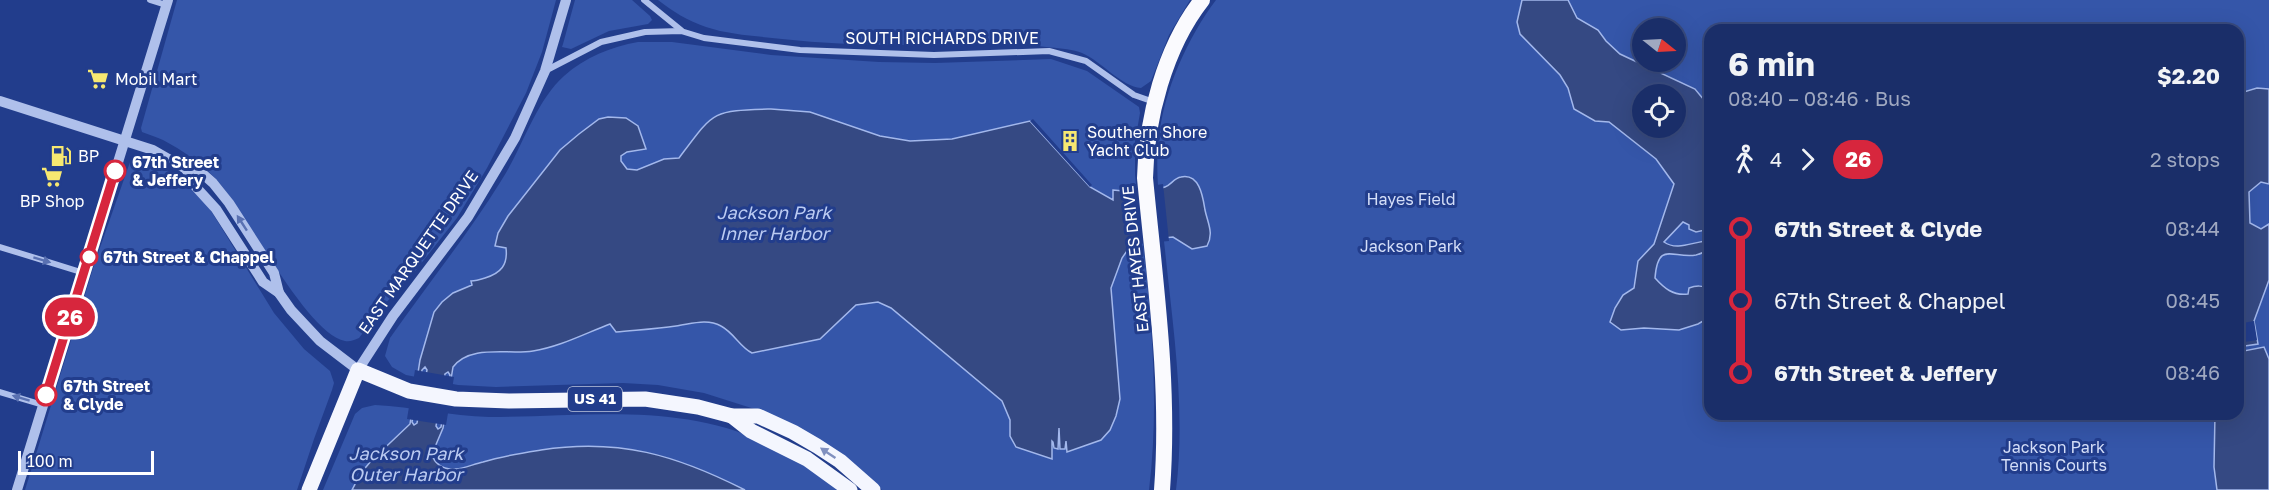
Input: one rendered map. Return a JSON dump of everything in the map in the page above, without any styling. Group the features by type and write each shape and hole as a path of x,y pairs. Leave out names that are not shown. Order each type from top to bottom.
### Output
{"highway":[{"name":"EAST HAYES DRIVE","path":"1162,490 1165,443 1162,344 1145,178 1147,137 1155,102 1181,35 1202,0"}],"main road":[{"name":"US 41","path":"358,370 408,391 456,399 509,401 645,399 698,407 732,416 758,416 792,432 840,462 873,490"},
{"name":"EAST MARQUETTE DRIVE","path":"309,490 358,370"},
{"name":"US 41","path":"732,416 751,432 807,459 850,490"}],"street":[{"path":"16,490 167,2 150,0"},
{"name":"EAST MARQUETTE DRIVE","path":"358,370 387,323 468,217 515,138 546,71 566,0"},
{"name":"SOUTH RICHARDS DRIVE","path":"644,0 681,31"},
{"name":"SOUTH RICHARDS DRIVE","path":"546,71 601,42 645,32 681,31 704,38 739,44 855,53 945,54 1049,51 1086,61 1134,95 1155,102"},
{"path":"0,101 153,150 186,169 195,186 216,209 263,282 279,292 291,310 320,341 358,370"},
{"path":"0,247 84,273"},
{"path":"0,392 43,405"}],"green space":[{"path":"177,0 556,0 542,52 526,93 487,168 457,218 359,338 345,341 329,333 313,317 277,269 228,194 210,172 177,148 142,132 141,128"},
{"path":"575,0 632,0 652,20 648,24 609,31 571,49 562,47"},
{"path":"658,0 1190,0 1169,35 1151,81 1141,88 1119,79 1082,53 1067,49 1028,44 1023,41 872,45 753,36 724,32 699,25"},
{"name":"Jackson Park","path":"1216,0 2269,0 2269,490 1176,490 1180,430 1179,400 1157,165 1159,137 1166,101 1187,47"},
{"path":"638,42 672,42 771,55 879,62 935,63 1051,59 1087,71 1139,107 1135,142 1135,175 1148,293 1153,371 1153,450 1149,490 882,490 870,479 764,412 704,393 658,385 623,383 496,387 458,385 406,375 392,367 385,356 390,338 488,201 509,168 537,112 554,87 572,69 590,58 608,50"},
{"path":"135,157 148,160 167,170 205,201 274,313 304,349 330,371 334,383 297,490 25,490 95,262 130,162"},
{"path":"375,405 489,417 638,415 710,424 745,434 780,450 841,490 323,490 355,414 362,408"}],"water":[{"path":"1522,0 1568,0 1577,18 1598,30 1620,54 1632,60 1632,72 1659,72 1684,84 1632,84 1632,138 1686,138 1686,85 1695,89 1704,100 1704,230 1696,232 1689,229 1689,225 1683,222 1664,242 1681,246 1704,241 1704,252 1688,256 1663,255 1659,259 1655,278 1665,288 1678,294 1688,294 1689,288 1695,286 1704,286 1704,320 1698,324 1679,330 1644,328 1621,330 1610,322 1623,295 1634,288 1638,261 1654,244 1674,184 1656,159 1609,122 1595,121 1574,109 1568,88 1560,75 1520,34 1517,22"},
{"path":"2257,88 2269,89 2269,184 2261,182 2249,192 2250,223 2261,229 2269,224 2269,280 2254,321 2258,344 2244,346 2244,92"},
{"name":"Jackson Park Inner Harbor","path":"771,109 810,112 880,136 910,141 952,139 1030,121 1090,187 1113,200 1113,190 1153,190 1167,186 1179,178 1187,177 1196,183 1202,193 1210,228 1207,246 1192,249 1173,237 1134,241 1122,258 1111,288 1120,399 1110,430 1101,440 1067,452 1066,441 1065,449 1060,449 1059,428 1058,449 1054,448 1052,441 1052,459 1016,447 1010,436 1010,420 1002,401 891,308 878,302 856,305 820,339 752,353 726,329 710,322 616,332 610,324 543,349 470,355 453,367 443,428 432,454 442,467 460,469 490,460 541,450 596,446 646,452 671,459 695,467 745,490 352,490 371,461 410,424 420,360 434,312 453,293 472,285 471,281 491,276 502,268 506,259 506,248 495,246 498,233 508,216 560,150 599,119 626,118 638,126 646,149 627,152 621,156 621,161 627,169 637,170 664,159 679,158 700,130 716,116 736,111","holes":["425,367 427,370 417,423 414,425 412,422 422,370","448,372 450,375 441,427 438,429 436,426 445,374"]},
{"path":"2264,347 2269,359 2269,490 2217,490 2214,467 2215,420 2244,420 2244,351"}],"pier":[{"path":"1033,119 1092,185 1090,187 1030,121"},
{"path":"1163,184 1169,241 1137,244 1131,189"},
{"path":"2254,321 2257,340 2244,342 2244,323"},
{"path":"415,370 454,377 446,425 407,419"}],"bus line":[{"name":"26","path":"46,395 115,171"}],"place":[{"name":"Mobil Mart","path":"98,79"},
{"name":"Southern Shore Yacht Club","path":"1070,141"},
{"name":"BP","path":"61,156"},
{"name":"67th Street & Jeffery","path":"115,171"},
{"name":"BP Shop","path":"52,177"},
{"name":"67th Street & Chappel","path":"89,257"},
{"name":"67th Street & Clyde","path":"46,395"}],"park label":[{"name":"Hayes Field","path":"1411,199"},
{"name":"Jackson Park Tennis Courts","path":"2054,456"}],"water label":[{"name":"Jackson Park Outer Harbor","path":"406,464"}]}
